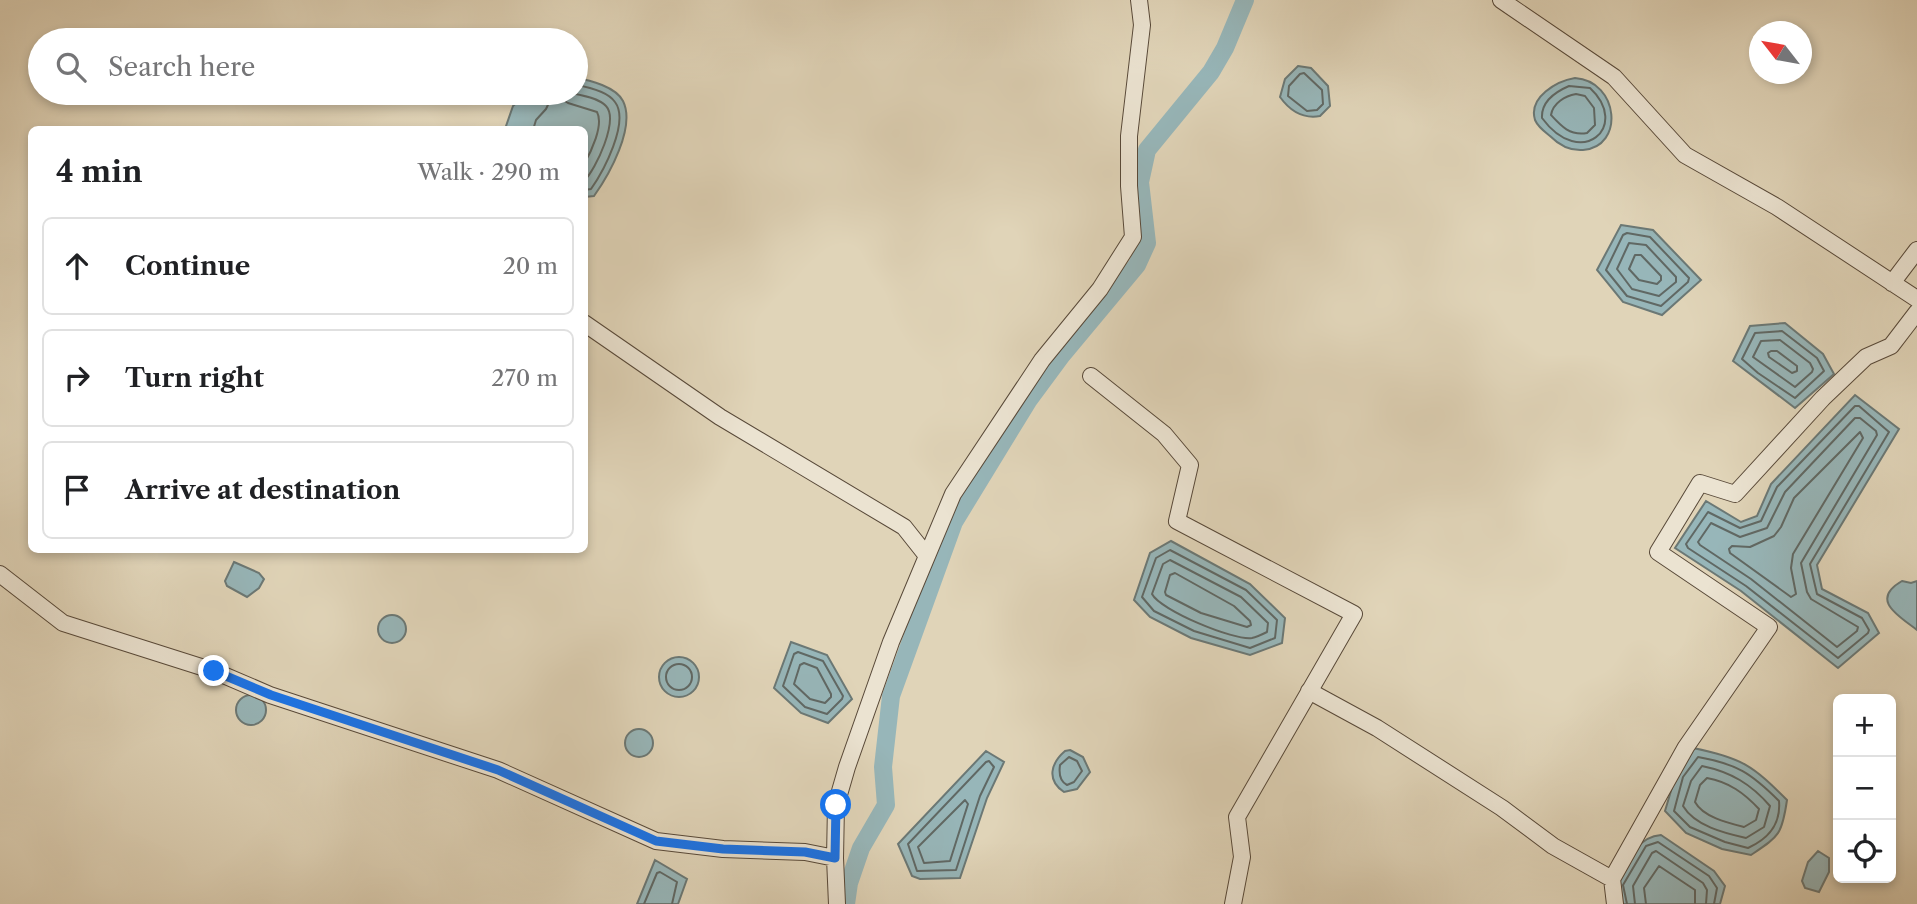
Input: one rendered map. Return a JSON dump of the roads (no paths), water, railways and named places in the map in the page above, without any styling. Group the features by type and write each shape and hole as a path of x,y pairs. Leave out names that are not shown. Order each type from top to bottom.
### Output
{"street":[{"path":"836,904 836,805 891,642 953,494 1042,360 1100,289 1133,237 1129,136 1142,25 1139,0"},
{"path":"1501,0 1614,78 1685,155 1777,207 1917,299"},
{"path":"1892,283 1917,250"},
{"path":"1615,904 1612,879 1686,747 1769,627 1658,552 1700,482 1735,494 1823,397 1866,356 1891,346 1917,312"},
{"path":"588,326 720,417 904,527 927,556"},
{"path":"1091,376 1164,434 1190,465 1177,521 1354,614 1237,817 1242,857 1233,904"},
{"path":"0,575 63,623 214,671 271,695 498,770 656,841 723,849 805,852 835,858"},
{"path":"1309,691 1377,728 1503,808 1553,846 1612,879"}],"water":[{"path":"1298,66 1311,68 1328,86 1330,106 1320,116 1297,113 1280,97 1285,79"},
{"path":"1575,78 1590,82 1601,90 1608,101 1611,114 1611,127 1606,138 1597,146 1583,150 1569,148 1557,142 1538,125 1534,112 1540,97 1546,91"},
{"path":"588,81 609,88 620,96 626,112 623,137 607,176 594,196 588,197 588,126 506,126 513,106 588,105"},
{"path":"1621,225 1653,230 1701,280 1662,315 1623,302 1597,270"},
{"path":"1785,323 1823,354 1834,374 1795,408 1733,361 1750,326"},
{"path":"1855,395 1899,429 1817,565 1822,589 1868,613 1879,633 1838,668 1741,591 1675,548 1706,501 1741,522 1757,516 1771,484"},
{"path":"1171,541 1250,584 1285,618 1282,643 1250,655 1191,638 1150,617 1134,600 1150,553"},
{"path":"234,562 259,573 264,579 259,588 247,597 227,586 225,581"},
{"path":"1902,581 1917,581 1917,630 1896,613 1887,601 1892,588"},
{"path":"392,615 402,619 406,629 402,639 392,643 382,639 378,629 382,619"},
{"path":"791,642 827,655 852,699 828,723 801,713 774,688"},
{"path":"679,657 693,663 699,677 693,691 679,697 665,691 659,677 665,663"},
{"path":"251,695 262,699 266,710 262,721 251,725 240,721 236,710 240,699"},
{"path":"639,729 649,733 653,743 649,753 639,757 629,753 625,743 629,733"},
{"path":"1693,748 1723,755 1745,765 1787,800 1778,834 1751,855 1722,849 1686,833 1665,811 1676,774"},
{"path":"1070,750 1083,757 1090,772 1077,789 1064,792 1055,782 1052,772 1060,756"},
{"path":"986,751 1004,762 987,798 960,878 920,879 912,876 898,844"},
{"path":"1661,835 1714,871 1725,886 1720,904 1620,904 1616,885 1628,860 1638,846"},
{"path":"1818,851 1829,858 1829,872 1819,892 1805,888 1802,881 1808,862"},
{"path":"655,860 687,879 678,904 637,904"}],"waterway":[{"path":"846,904 849,883 861,848 886,805 883,767 891,696 954,522 1028,401 1062,355 1137,265 1147,243 1140,182 1147,150 1211,72 1225,48 1245,0"}]}
